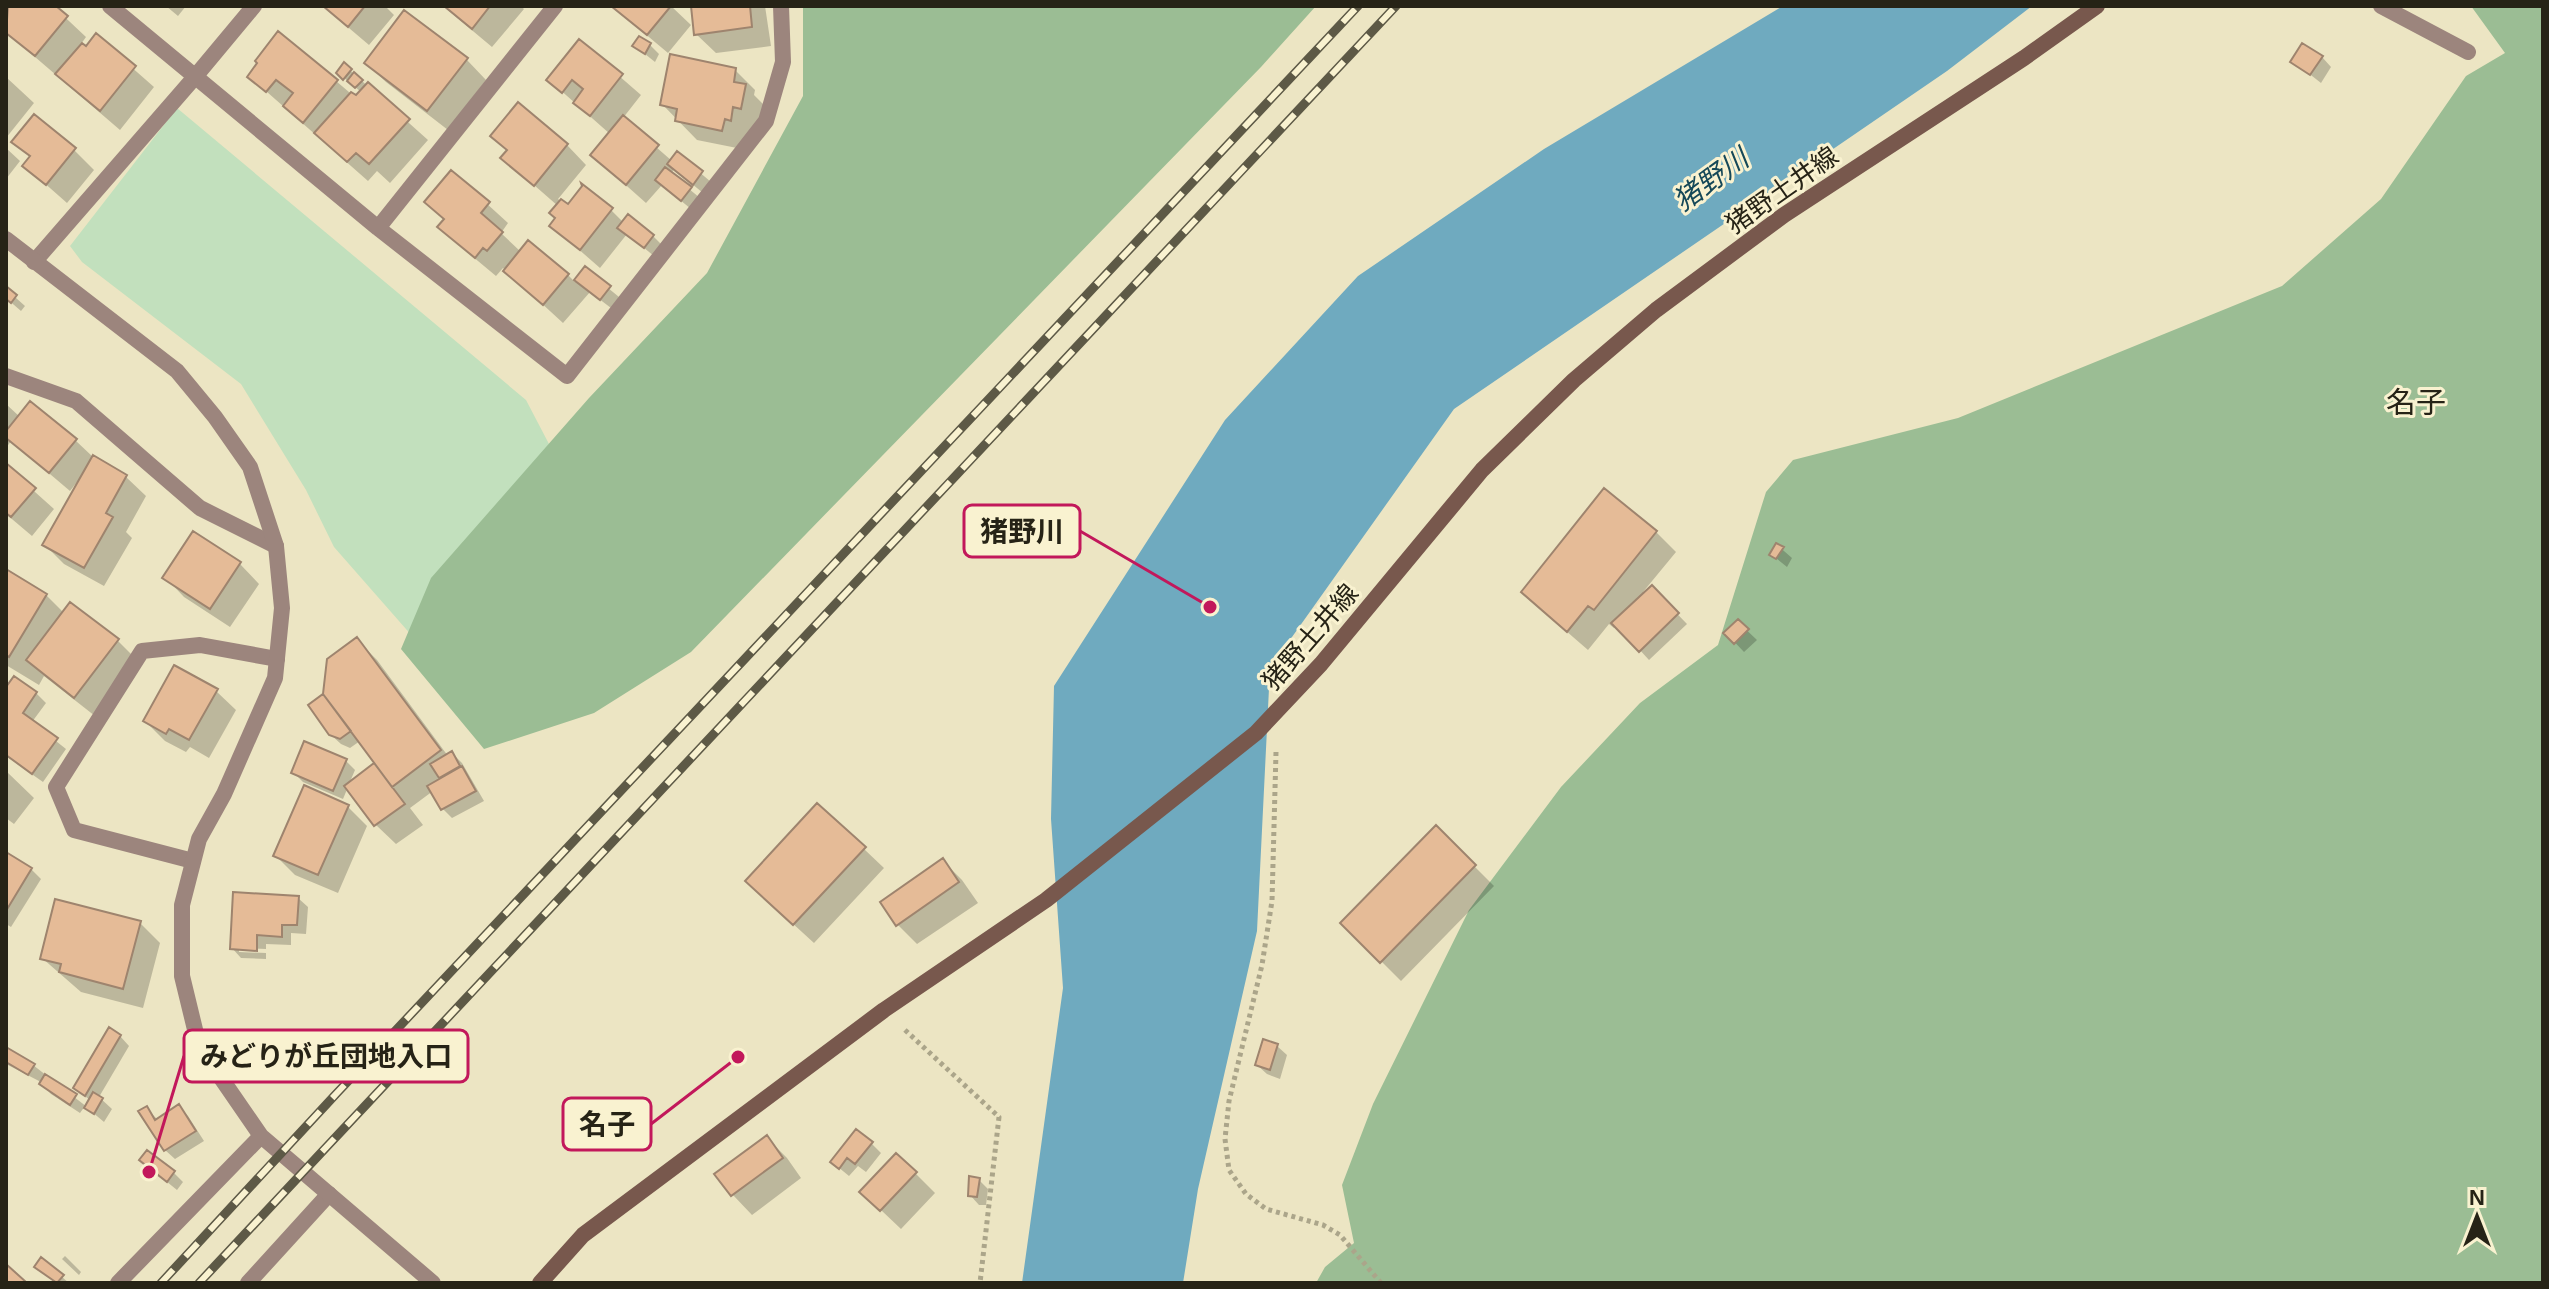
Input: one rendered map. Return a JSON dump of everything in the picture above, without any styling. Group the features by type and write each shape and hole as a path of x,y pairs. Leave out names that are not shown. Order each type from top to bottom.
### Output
{"main road":[{"name":"猪野土井線","path":"540,1283 583,1235 884,1010 1046,900 1256,733 1321,664 1482,470 1574,380 1656,310 1784,215 2024,58 2097,6"}],"street":[{"path":"110,6 378,228 567,376 766,121 783,62 781,6"},
{"path":"34,262 254,6"},
{"path":"378,228 555,6"},
{"path":"2381,6 2468,52"},
{"path":"6,239 177,371 215,417 250,467 276,546 282,608 277,659 271,690 224,794 199,839 182,905 182,976 185,990 199,1046 261,1136 433,1283"},
{"path":"6,376 76,401 200,508 276,546"},
{"path":"193,861 74,830 56,787 142,651 200,645 277,659"},
{"path":"118,1283 261,1136"},
{"path":"248,1283 329,1194"}],"path":[{"path":"1273,715 1277,766 1272,901 1255,996 1229,1101 1225,1139 1229,1170 1246,1194 1266,1209 1323,1225 1340,1235 1381,1283"},
{"path":"884,1010 999,1117 980,1283"}],"green space":[{"path":"803,6 1316,6 1261,67 691,652 594,713 484,749 401,649 431,578 589,398 707,273 803,96"},
{"path":"2471,6 2543,6 2543,1283 1316,1283 1325,1267 1354,1243 1342,1185 1373,1104 1469,910 1561,787 1640,703 1718,645 1766,492 1793,460 1958,418 2282,286 2381,199 2466,76 2505,53"},
{"path":"177,108 526,400 549,444 413,637 334,547 306,490 241,384 82,262 70,246"}],"water":[{"path":"1783,6 2032,6 1947,71 1454,409 1270,668 1257,931 1198,1189 1183,1283 1022,1283 1063,988 1051,819 1054,686 1225,420 1358,276 1544,149"}],"building":[{"path":"8,6 56,6 68,16 35,56 6,33"},
{"path":"323,6 365,6 348,27"},
{"path":"444,6 490,6 472,29"},
{"path":"611,6 671,6 647,35"},
{"path":"691,6 750,6 752,27 694,35"},
{"path":"404,10 468,58 427,111 364,63"},
{"path":"278,31 338,80 303,123 283,106 293,93 276,80 266,92 247,77"},
{"path":"96,33 136,66 100,111 55,74 82,43 86,46"},
{"path":"639,36 651,43 645,54 632,46"},
{"path":"579,39 623,74 590,116 573,103 583,89 572,80 562,93 546,80"},
{"path":"2302,43 2323,56 2310,75 2290,62"},
{"path":"670,54 736,68 734,82 746,84 741,109 733,107 731,121 725,119 722,131 675,121 677,109 660,105"},
{"path":"344,62 352,69 343,80 336,73"},
{"path":"354,72 363,80 355,88 347,81"},
{"path":"368,82 410,119 369,164 356,153 347,162 314,133 351,92 356,95"},
{"path":"518,102 568,144 534,186 500,158 507,150 490,136"},
{"path":"34,114 76,148 46,185 22,166 30,156 11,142"},
{"path":"623,115 659,145 626,185 590,155"},
{"path":"677,151 703,171 693,185 667,164"},
{"path":"665,167 692,187 681,201 655,180"},
{"path":"451,170 490,202 481,213 503,232 487,251 483,248 475,258 437,227 444,219 424,202"},
{"path":"581,183 613,208 580,250 549,226 555,218 549,213 561,199 568,204 582,186"},
{"path":"628,214 654,235 644,248 617,228"},
{"path":"528,240 569,274 543,305 503,271"},
{"path":"585,266 611,286 600,300 574,280"},
{"path":"6,286 17,295 11,303 6,299"},
{"path":"30,401 77,439 49,473 6,438 6,431"},
{"path":"93,455 127,475 106,513 113,517 84,568 42,545"},
{"path":"6,463 36,488 11,517 6,513"},
{"path":"1604,488 1657,531 1594,610 1588,606 1567,632 1521,592"},
{"path":"193,531 241,562 210,609 162,578"},
{"path":"1776,543 1784,547 1776,559 1769,555"},
{"path":"6,569 47,594 9,657 6,655"},
{"path":"1652,585 1679,613 1639,652 1611,623"},
{"path":"70,602 119,639 74,698 26,660"},
{"path":"1738,619 1749,629 1734,644 1723,633"},
{"path":"357,637 441,750 392,787 323,694 327,659"},
{"path":"174,665 218,689 189,740 169,729 166,734 143,721"},
{"path":"14,676 37,692 23,713 58,738 32,774 6,755 6,687"},
{"path":"323,694 351,731 340,739 329,735 308,705"},
{"path":"304,741 347,759 333,791 291,773"},
{"path":"452,751 460,766 439,778 430,764"},
{"path":"374,763 405,804 374,826 344,786"},
{"path":"462,766 476,791 441,810 427,786"},
{"path":"304,785 349,805 318,875 273,856"},
{"path":"817,803 866,847 793,925 745,881"},
{"path":"1436,825 1476,865 1380,963 1340,923"},
{"path":"6,852 32,868 6,911"},
{"path":"943,858 959,882 896,926 880,902"},
{"path":"233,892 299,896 297,925 282,925 282,937 257,935 257,951 230,949"},
{"path":"55,899 141,921 123,989 59,972 61,964 40,959"},
{"path":"109,1027 121,1035 85,1096 73,1088"},
{"path":"1263,1039 1278,1044 1270,1070 1255,1065"},
{"path":"6,1047 35,1064 28,1075 6,1062"},
{"path":"45,1074 77,1094 70,1105 39,1084"},
{"path":"93,1092 103,1098 94,1114 84,1108"},
{"path":"179,1104 196,1131 164,1151 138,1111 147,1106 155,1120"},
{"path":"856,1129 873,1142 855,1164 847,1158 839,1169 830,1162"},
{"path":"767,1135 783,1158 731,1196 714,1174"},
{"path":"147,1150 175,1171 167,1182 139,1160"},
{"path":"896,1153 917,1172 880,1211 859,1192"},
{"path":"969,1176 980,1178 977,1197 968,1196"},
{"path":"41,1257 64,1275 57,1283 34,1267"},
{"path":"6,1264 26,1282 6,1283"}],"railway":[{"path":"161,1283 1358,6"},
{"path":"199,1283 1396,6"}],"place":[{"name":"猪野川","path":"1210,607"},
{"name":"名子","path":"738,1057"},
{"name":"みどりが丘団地入口","path":"149,1172"}],"district":[{"name":"名子","path":"2416,402"}]}
